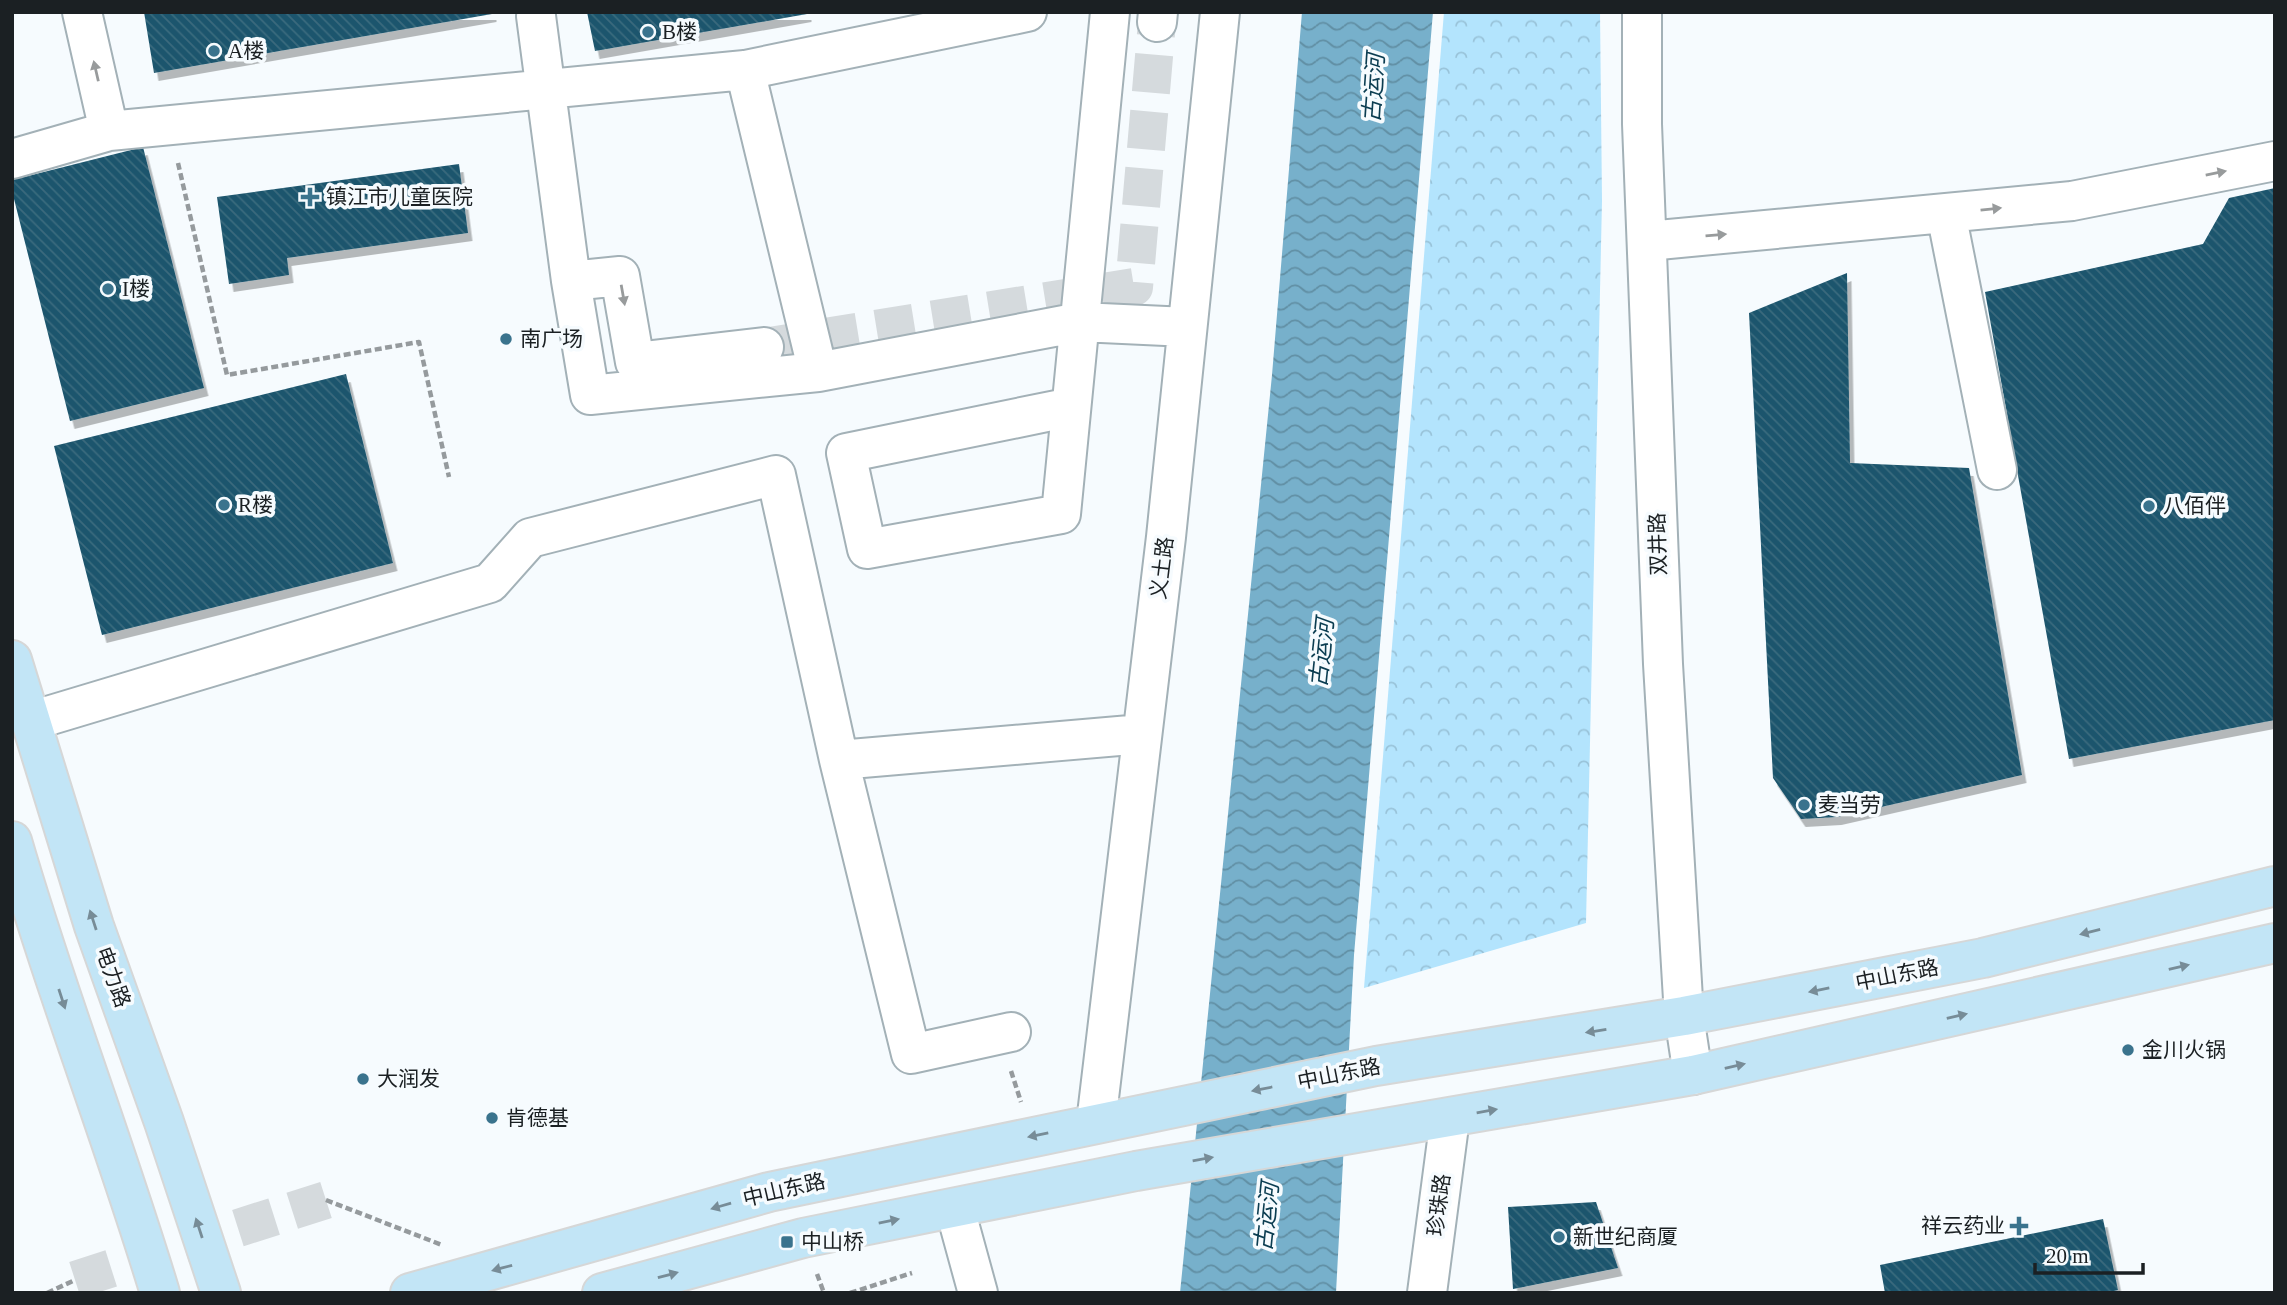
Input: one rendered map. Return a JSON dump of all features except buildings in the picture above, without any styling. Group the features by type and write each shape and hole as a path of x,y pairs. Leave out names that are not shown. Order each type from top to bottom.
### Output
{"main road":[{"name":"电力路","path":"12,660 94,926 164,1122 220,1293"},
{"path":"12,841 70,1025 122,1168 160,1293"},
{"name":"中山东路","path":"410,1293 769,1192 1377,1066 1684,1016 1983,958 2275,886"},
{"path":"603,1293 803,1238 1136,1171 1693,1075 2275,943"}],"street":[{"path":"82,12 109,131"},
{"path":"12,159 109,131 745,70 1027,12"},
{"path":"1071,407 846,453 867,549 1061,514 1110,12"},
{"name":"义土路","path":"1096,1123 1142,734 1220,12"},
{"name":"双井路","path":"1642,12 1642,124 1662,664 1684,1016 1693,1075"},
{"path":"536,16 548,89 571,281 590,395 818,372 1080,322 1187,327"},
{"path":"745,70 818,372"},
{"path":"1648,241 2072,201 2275,161"},
{"path":"1947,214 1997,470"},
{"path":"571,281 620,276 635,362 764,347"},
{"path":"31,721 490,583 530,538 776,475 839,761 911,1054 1011,1032"},
{"path":"839,761 1142,734"},
{"name":"珍珠路","path":"1427,1293 1450,1118"},
{"path":"955,1209 978,1293"}],"path":[{"path":"170,125 227,375 419,342 449,477"},
{"path":"1011,1070 1032,1136"},
{"path":"326,1200 501,1268"},
{"path":"850,1293 912,1273"},
{"path":"47,1293 75,1280"}],"green space":[{"path":"1444,12 1600,12 1602,201 1586,923 1364,988"}],"water":[{"name":"古运河","path":"1302,12 1433,12 1354,955 1336,1293 1180,1293 1272,375"}],"tunnel":[{"path":"764,347 1134,287 1157,22"},
{"path":"75,1280 326,1200"}],"place":[{"name":"B楼","path":"648,32"},
{"name":"A楼","path":"214,51"},
{"name":"镇江市儿童医院","path":"310,197"},
{"name":"I楼","path":"108,289"},
{"name":"南广场","path":"506,339"},
{"name":"R楼","path":"224,505"},
{"name":"八佰伴","path":"2149,506"},
{"name":"麦当劳","path":"1804,805"},
{"name":"金川火锅","path":"2128,1050"},
{"name":"大润发","path":"363,1079"},
{"name":"肯德基","path":"492,1118"},
{"name":"祥云药业","path":"2019,1226"},
{"name":"新世纪商厦","path":"1559,1237"},
{"name":"中山桥","path":"787,1242"}]}
